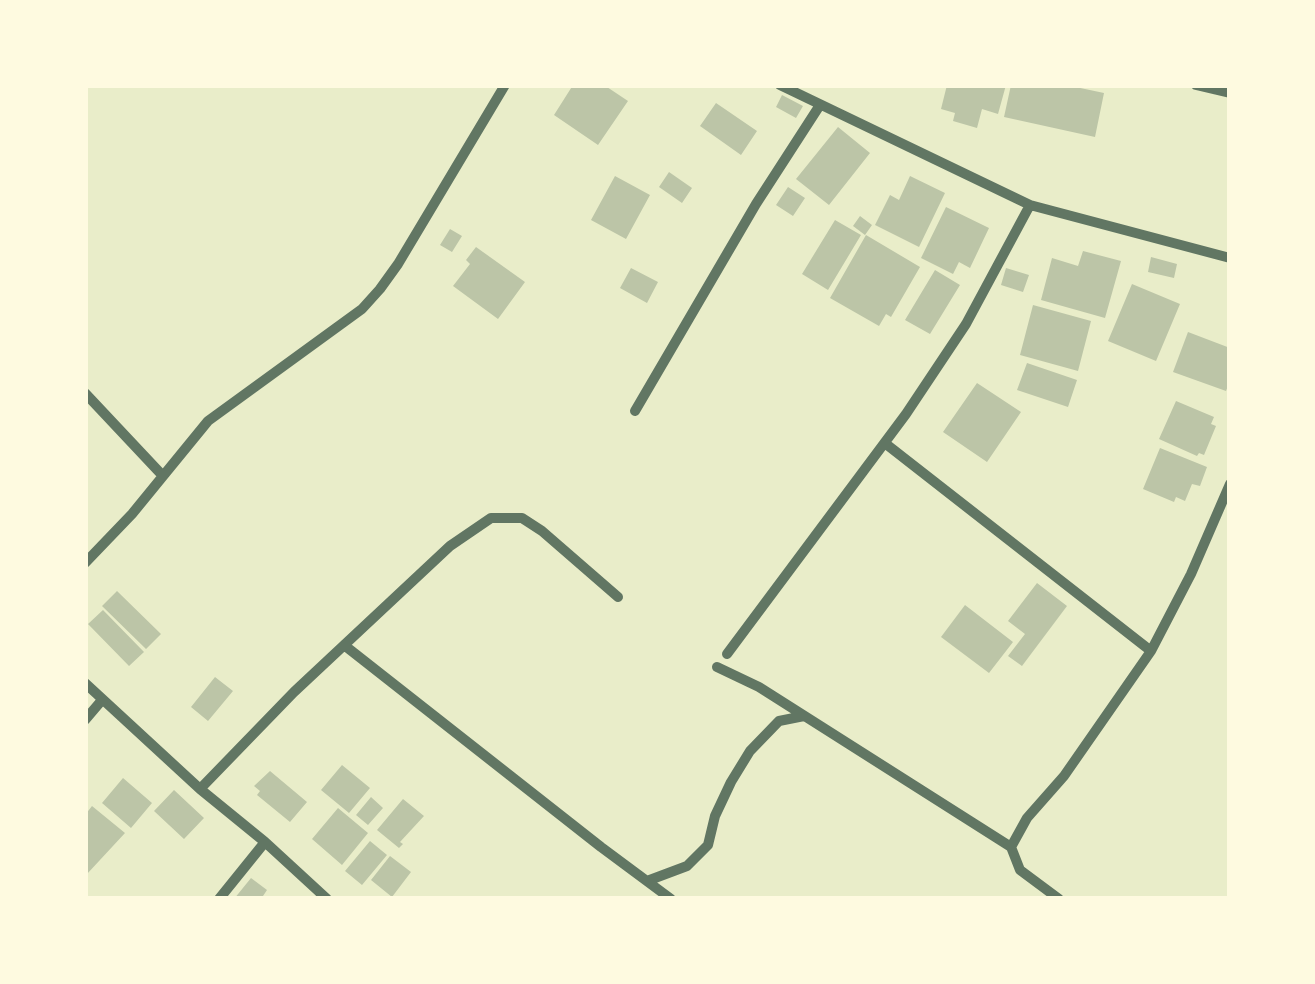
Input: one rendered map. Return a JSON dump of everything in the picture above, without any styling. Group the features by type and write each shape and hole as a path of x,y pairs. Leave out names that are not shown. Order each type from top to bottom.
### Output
{"street":[{"path":"85,563 132,514 208,422 362,310 398,264 505,85"},
{"path":"780,85 1030,205 1230,258"},
{"path":"1196,85 1230,93"},
{"path":"636,411 756,204 820,104"},
{"path":"726,654 886,444 966,324 1030,205"},
{"path":"85,393 163,476"},
{"path":"886,444 1151,651"},
{"path":"1011,846 1027,818 1064,776 1151,651 1191,574 1230,484"},
{"path":"200,789 344,645 450,546 490,518 522,518 532,524 618,597"},
{"path":"344,645 672,899"},
{"path":"717,667 759,686 1011,846 1020,870 1060,899"},
{"path":"85,683 327,899"},
{"path":"85,720 102,700"},
{"path":"647,881 687,866 708,845 715,816 750,751 779,721 805,716"},
{"path":"218,899 265,842"}],"building":[{"path":"573,85 604,85 628,101 598,145 554,115"},
{"path":"947,85 1006,85 998,114 982,109 977,128 953,121 955,113 941,109"},
{"path":"1011,85 1066,85 1104,93 1095,137 1004,117"},
{"path":"782,95 803,106 796,118 776,107"},
{"path":"716,103 757,131 741,155 700,126"},
{"path":"838,127 870,153 829,205 796,179"},
{"path":"669,172 692,188 682,203 659,187"},
{"path":"615,176 650,195 626,239 591,220"},
{"path":"910,176 945,193 919,247 875,225 890,195 899,200"},
{"path":"788,187 805,198 793,216 776,205"},
{"path":"946,207 989,228 970,268 959,262 953,274 921,258"},
{"path":"860,216 872,225 865,235 853,226"},
{"path":"835,220 861,235 828,290 802,274"},
{"path":"450,229 462,236 452,252 440,245"},
{"path":"866,235 920,267 891,317 886,314 879,326 830,298"},
{"path":"476,247 525,282 498,319 453,286 470,264 466,260"},
{"path":"1083,251 1121,261 1105,318 1041,300 1052,258 1078,266"},
{"path":"1151,257 1177,264 1174,278 1148,272"},
{"path":"631,268 658,282 647,303 620,288"},
{"path":"1006,268 1029,275 1023,292 1001,285"},
{"path":"935,270 960,285 930,334 905,320"},
{"path":"1132,284 1180,304 1156,361 1108,341"},
{"path":"1033,305 1091,321 1078,371 1020,355"},
{"path":"1188,332 1230,348 1230,381 1226,391 1173,372"},
{"path":"1027,363 1077,380 1068,407 1017,390"},
{"path":"977,383 1021,412 987,462 943,432"},
{"path":"1176,401 1214,417 1211,424 1216,426 1204,455 1197,456 1159,439"},
{"path":"1160,448 1207,467 1200,486 1192,484 1185,501 1176,497 1174,502 1143,489"},
{"path":"1037,583 1067,606 1022,666 1008,656 1025,634 1008,621"},
{"path":"117,591 161,634 146,649 102,606"},
{"path":"965,605 1013,642 989,673 941,637"},
{"path":"103,610 144,652 129,666 88,624"},
{"path":"215,677 233,691 208,721 191,707"},
{"path":"342,765 370,788 349,813 321,790"},
{"path":"270,771 307,802 290,822 257,795 260,791 254,786"},
{"path":"123,778 152,803 131,828 102,803"},
{"path":"174,790 204,818 184,839 154,811"},
{"path":"371,797 383,808 368,825 356,815"},
{"path":"403,799 424,816 399,848 377,830"},
{"path":"92,806 125,833 87,874 85,815"},
{"path":"338,808 368,833 342,865 312,839"},
{"path":"370,841 387,855 362,885 345,871"},
{"path":"390,856 411,872 392,897 371,880"},
{"path":"251,878 267,890 261,899 234,899"}]}
